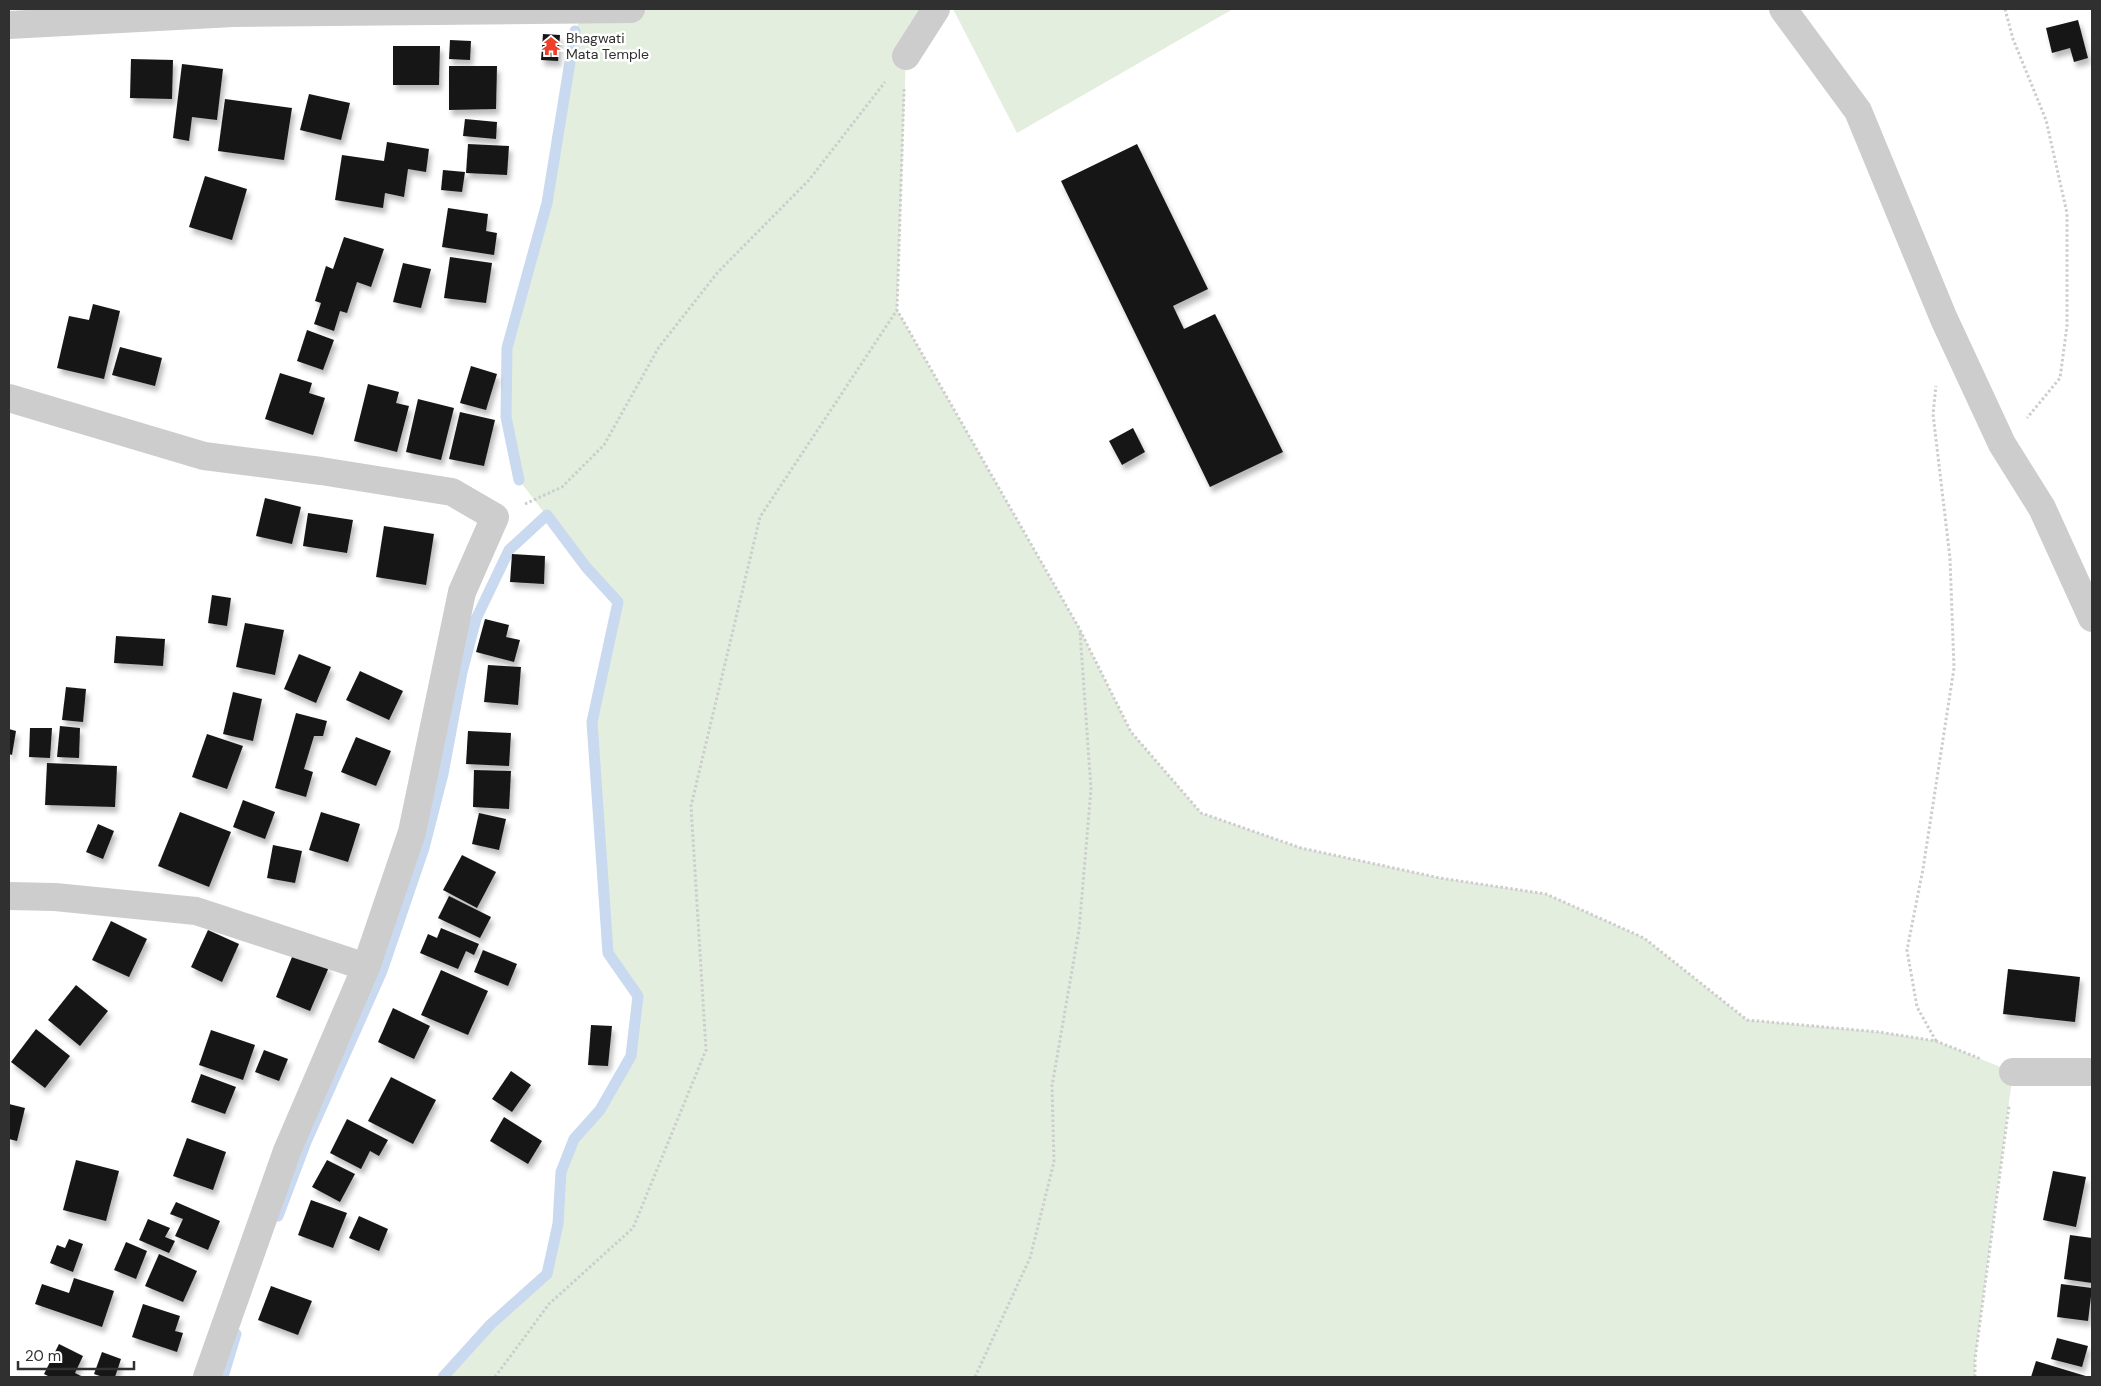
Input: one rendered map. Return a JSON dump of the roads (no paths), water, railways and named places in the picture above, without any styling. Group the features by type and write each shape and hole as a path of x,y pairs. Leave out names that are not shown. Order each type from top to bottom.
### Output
{"street":[{"path":"9,25 134,14 631,9"},
{"path":"906,56 936,9"},
{"path":"1783,9 1858,111 1940,310 2002,444 2042,508 2092,618"},
{"path":"9,398 204,456 321,471 452,492 495,517 462,592 412,832 366,968 287,1151 207,1377"},
{"path":"9,896 55,897 196,911 366,968"},
{"path":"2013,1072 2092,1072"}],"waterway":[{"path":"519,480 506,417 507,348 547,203 575,31"},
{"path":"278,1216 306,1142 382,971 424,848 443,774 462,672 476,619 509,550 547,515 586,567 618,602 592,722 608,953 638,996 631,1056 600,1110 574,1139 561,1172 558,1224 547,1274 491,1324 443,1377"},
{"path":"223,1377 236,1334"}],"place":[{"name":"Bhagwati Mata Temple","path":"551,46"}]}
